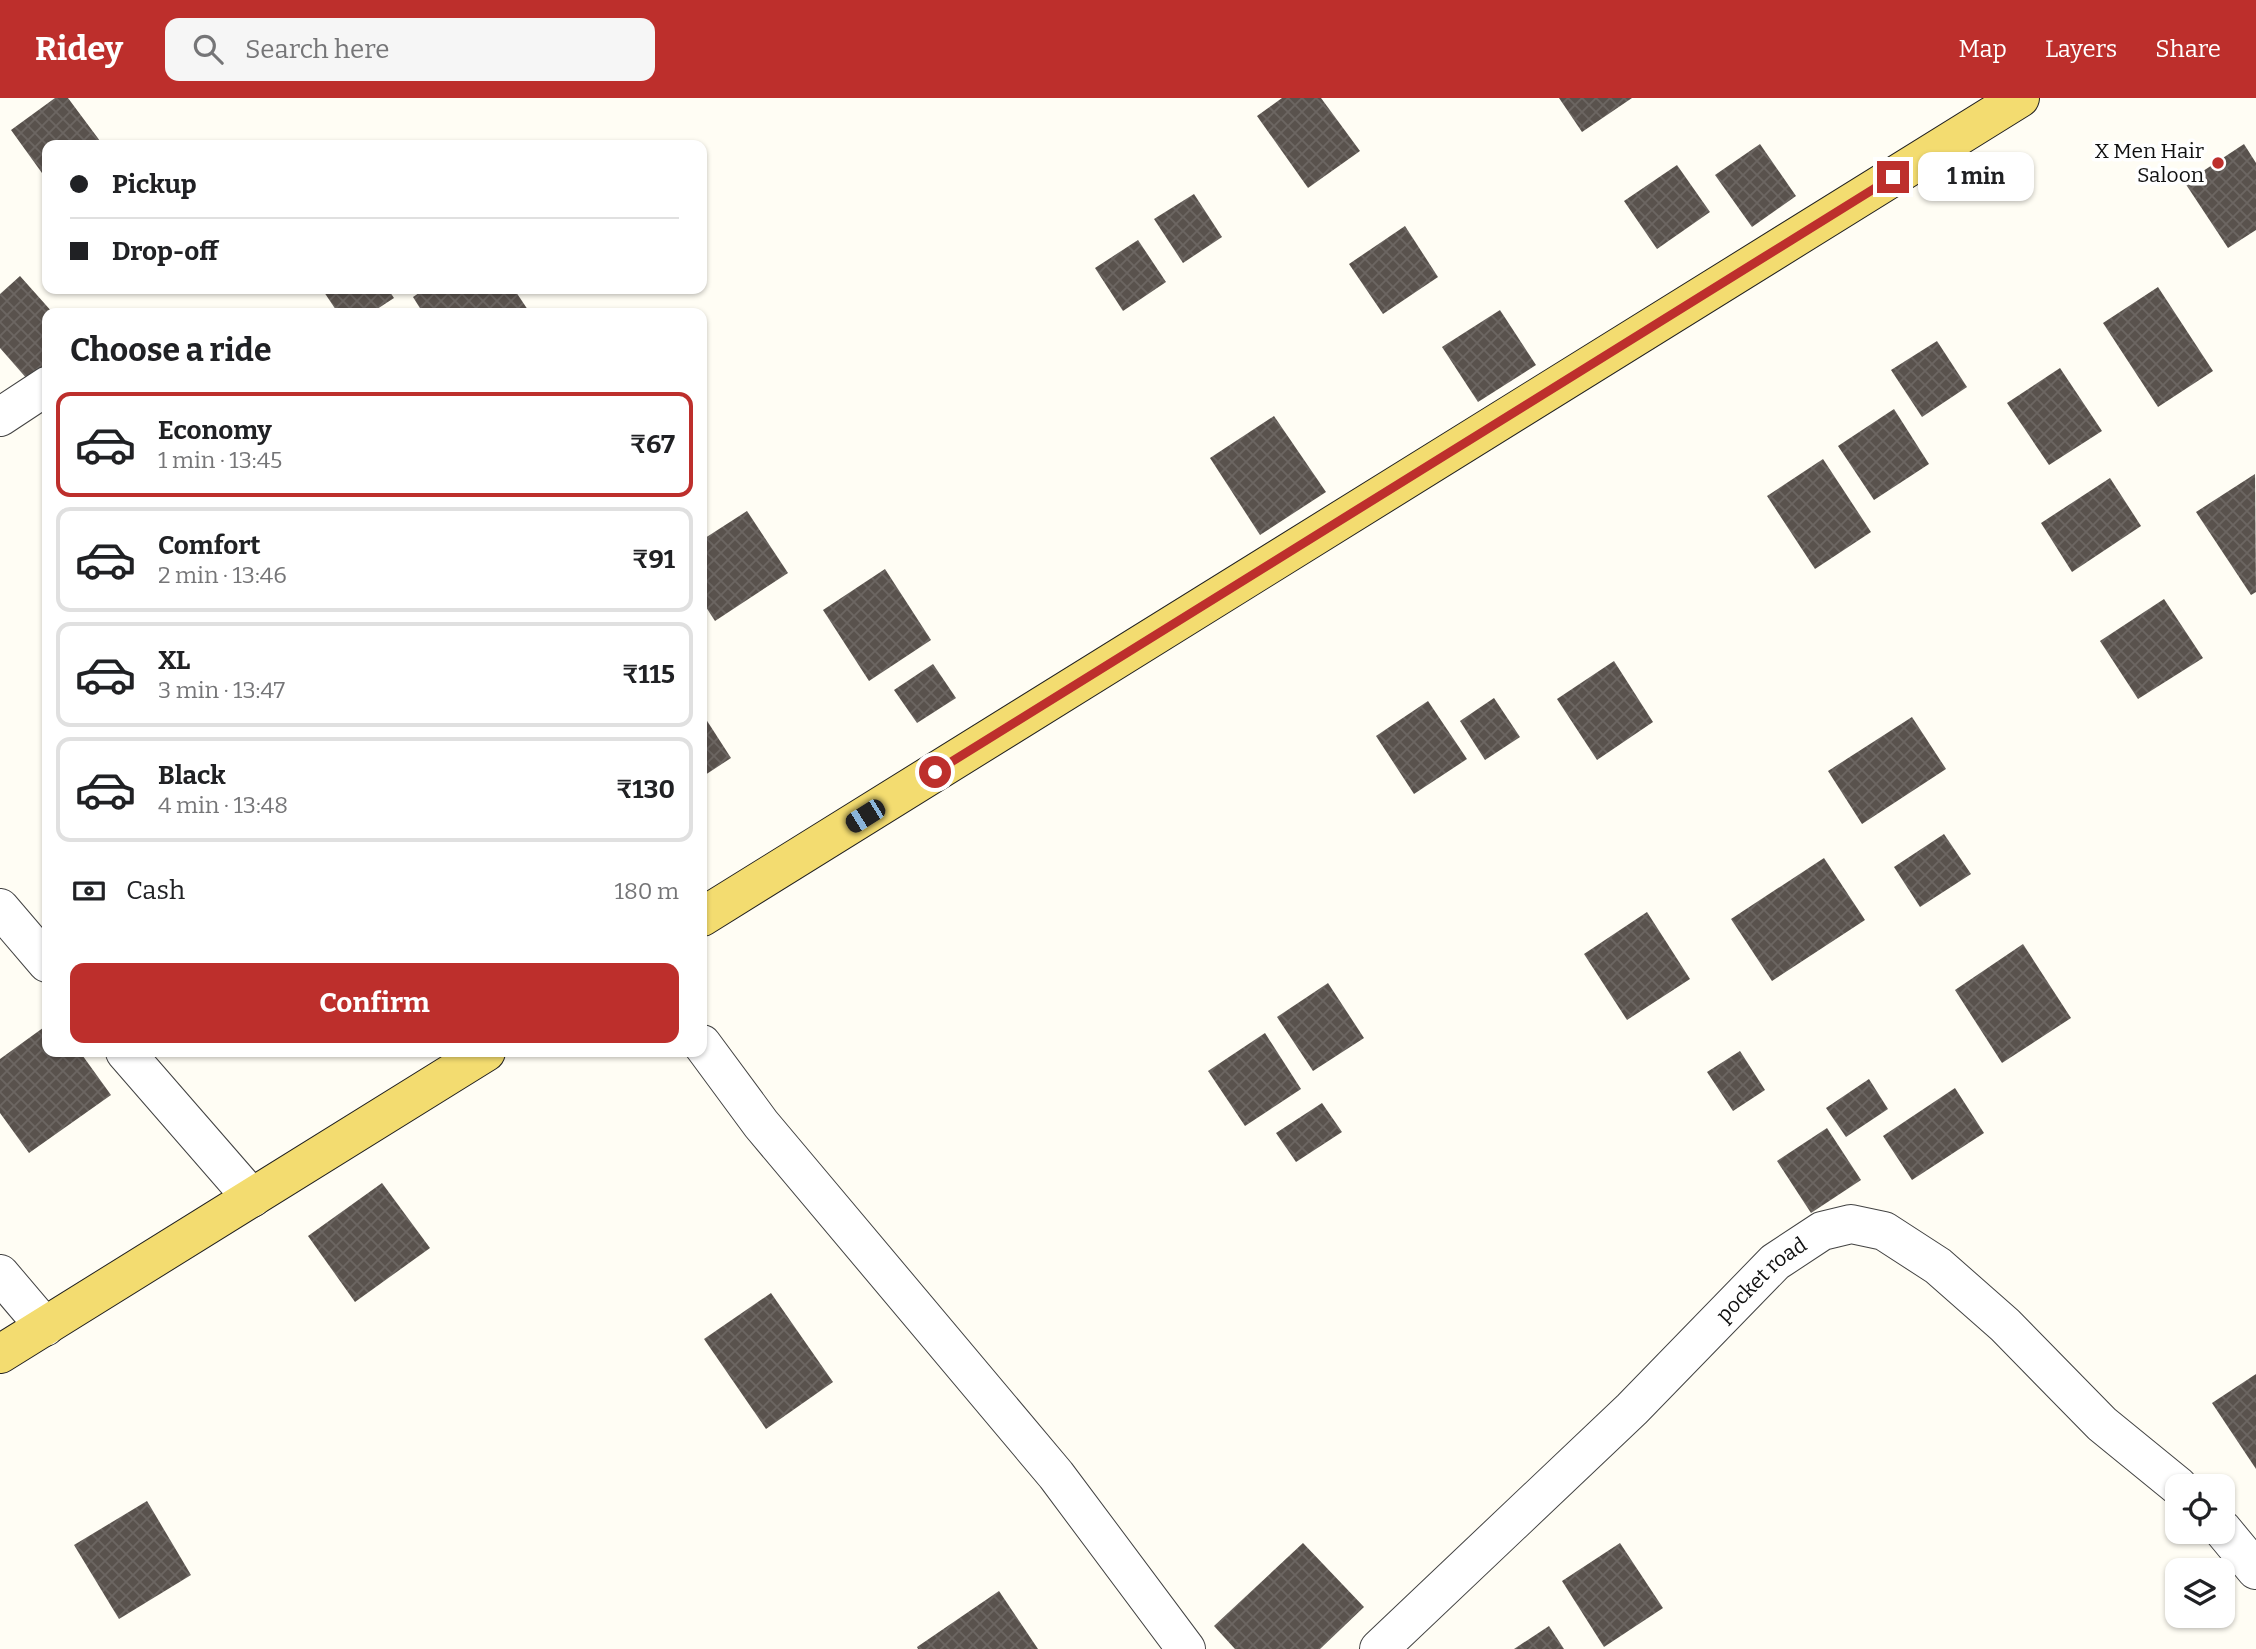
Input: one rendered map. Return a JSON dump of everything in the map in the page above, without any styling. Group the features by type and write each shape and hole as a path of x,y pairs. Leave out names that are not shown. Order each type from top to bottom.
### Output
{"main road":[{"path":"707,915 2011,100"},
{"path":"0,1354 478,1057"}],"street":[{"path":"0,417 42,389"},
{"path":"0,908 42,957"},
{"path":"707,1051 761,1124 1056,1475 1186,1649"},
{"path":"129,1057 251,1198"},
{"name":"pocket road","path":"1379,1649 1632,1409 1774,1262 1822,1231 1851,1224 1884,1231 1938,1266 2006,1325 2102,1424 2165,1475"},
{"path":"0,1274 45,1326"},
{"path":"2234,1544 2256,1570"}],"building":[{"path":"55,98 68,98 99,140 42,140 42,173 11,130"},
{"path":"1282,98 1321,98 1360,151 1308,188 1257,116"},
{"path":"1559,98 1632,98 1582,132"},
{"path":"1760,144 1796,196 1752,227 1715,175"},
{"path":"2244,144 2256,163 2256,230 2228,248 2185,183"},
{"path":"1677,165 1710,212 1657,249 1624,201"},
{"path":"1194,194 1222,237 1183,263 1154,219"},
{"path":"1405,226 1438,277 1383,314 1349,264"},
{"path":"1138,240 1166,282 1123,311 1095,268"},
{"path":"20,276 49,308 42,308 42,367 28,380 0,348 0,294"},
{"path":"2158,287 2213,371 2158,407 2103,323"},
{"path":"325,294 391,294 394,298 379,308 335,308"},
{"path":"418,294 517,294 527,308 420,308 413,297"},
{"path":"1500,310 1536,365 1478,402 1442,347"},
{"path":"1937,341 1967,387 1922,417 1891,370"},
{"path":"2060,368 2102,431 2049,465 2007,403"},
{"path":"1894,409 1929,464 1874,500 1838,446"},
{"path":"1274,416 1326,492 1260,535 1210,458"},
{"path":"1823,459 1871,532 1815,569 1767,496"},
{"path":"2255,474 2256,592 2251,595 2196,512"},
{"path":"2110,478 2141,526 2072,572 2041,523"},
{"path":"747,511 788,573 715,621 707,609 707,537"},
{"path":"885,569 931,640 869,681 823,610"},
{"path":"2164,599 2203,658 2138,699 2100,641"},
{"path":"1614,661 1653,722 1597,760 1557,699"},
{"path":"933,664 956,698 917,723 894,690"},
{"path":"1494,698 1520,737 1485,760 1460,721"},
{"path":"1428,701 1467,759 1414,794 1376,736"},
{"path":"1912,717 1946,769 1862,824 1828,771"},
{"path":"707,721 731,758 707,774"},
{"path":"1944,834 1971,874 1920,907 1894,867"},
{"path":"1824,858 1865,920 1772,981 1731,919"},
{"path":"1647,912 1690,979 1627,1020 1584,954"},
{"path":"2023,944 2071,1018 2002,1063 1955,990"},
{"path":"1328,983 1364,1038 1313,1071 1277,1017"},
{"path":"42,1029 42,1057 84,1057 111,1095 29,1153 0,1113 0,1059"},
{"path":"1265,1033 1301,1089 1245,1126 1208,1071"},
{"path":"1740,1051 1765,1090 1733,1111 1707,1072"},
{"path":"1869,1079 1888,1109 1846,1137 1826,1108"},
{"path":"1955,1088 1984,1133 1912,1180 1883,1136"},
{"path":"1322,1103 1342,1132 1296,1162 1276,1133"},
{"path":"1827,1128 1861,1180 1811,1213 1777,1161"},
{"path":"382,1183 430,1248 355,1302 308,1236"},
{"path":"771,1293 833,1382 766,1429 704,1339"},
{"path":"2256,1374 2256,1469 2212,1403"},
{"path":"147,1501 191,1575 119,1619 74,1545"},
{"path":"1303,1543 1364,1607 1320,1649 1235,1649 1214,1626"},
{"path":"1620,1543 1663,1608 1604,1647 1562,1581"},
{"path":"999,1591 1038,1649 918,1649 917,1647"},
{"path":"1549,1626 1564,1649 1514,1649"}],"place":[{"name":"X Men Hair Saloon","path":"2218,163"}],"route":[{"path":"935,772 1893,177"}]}
